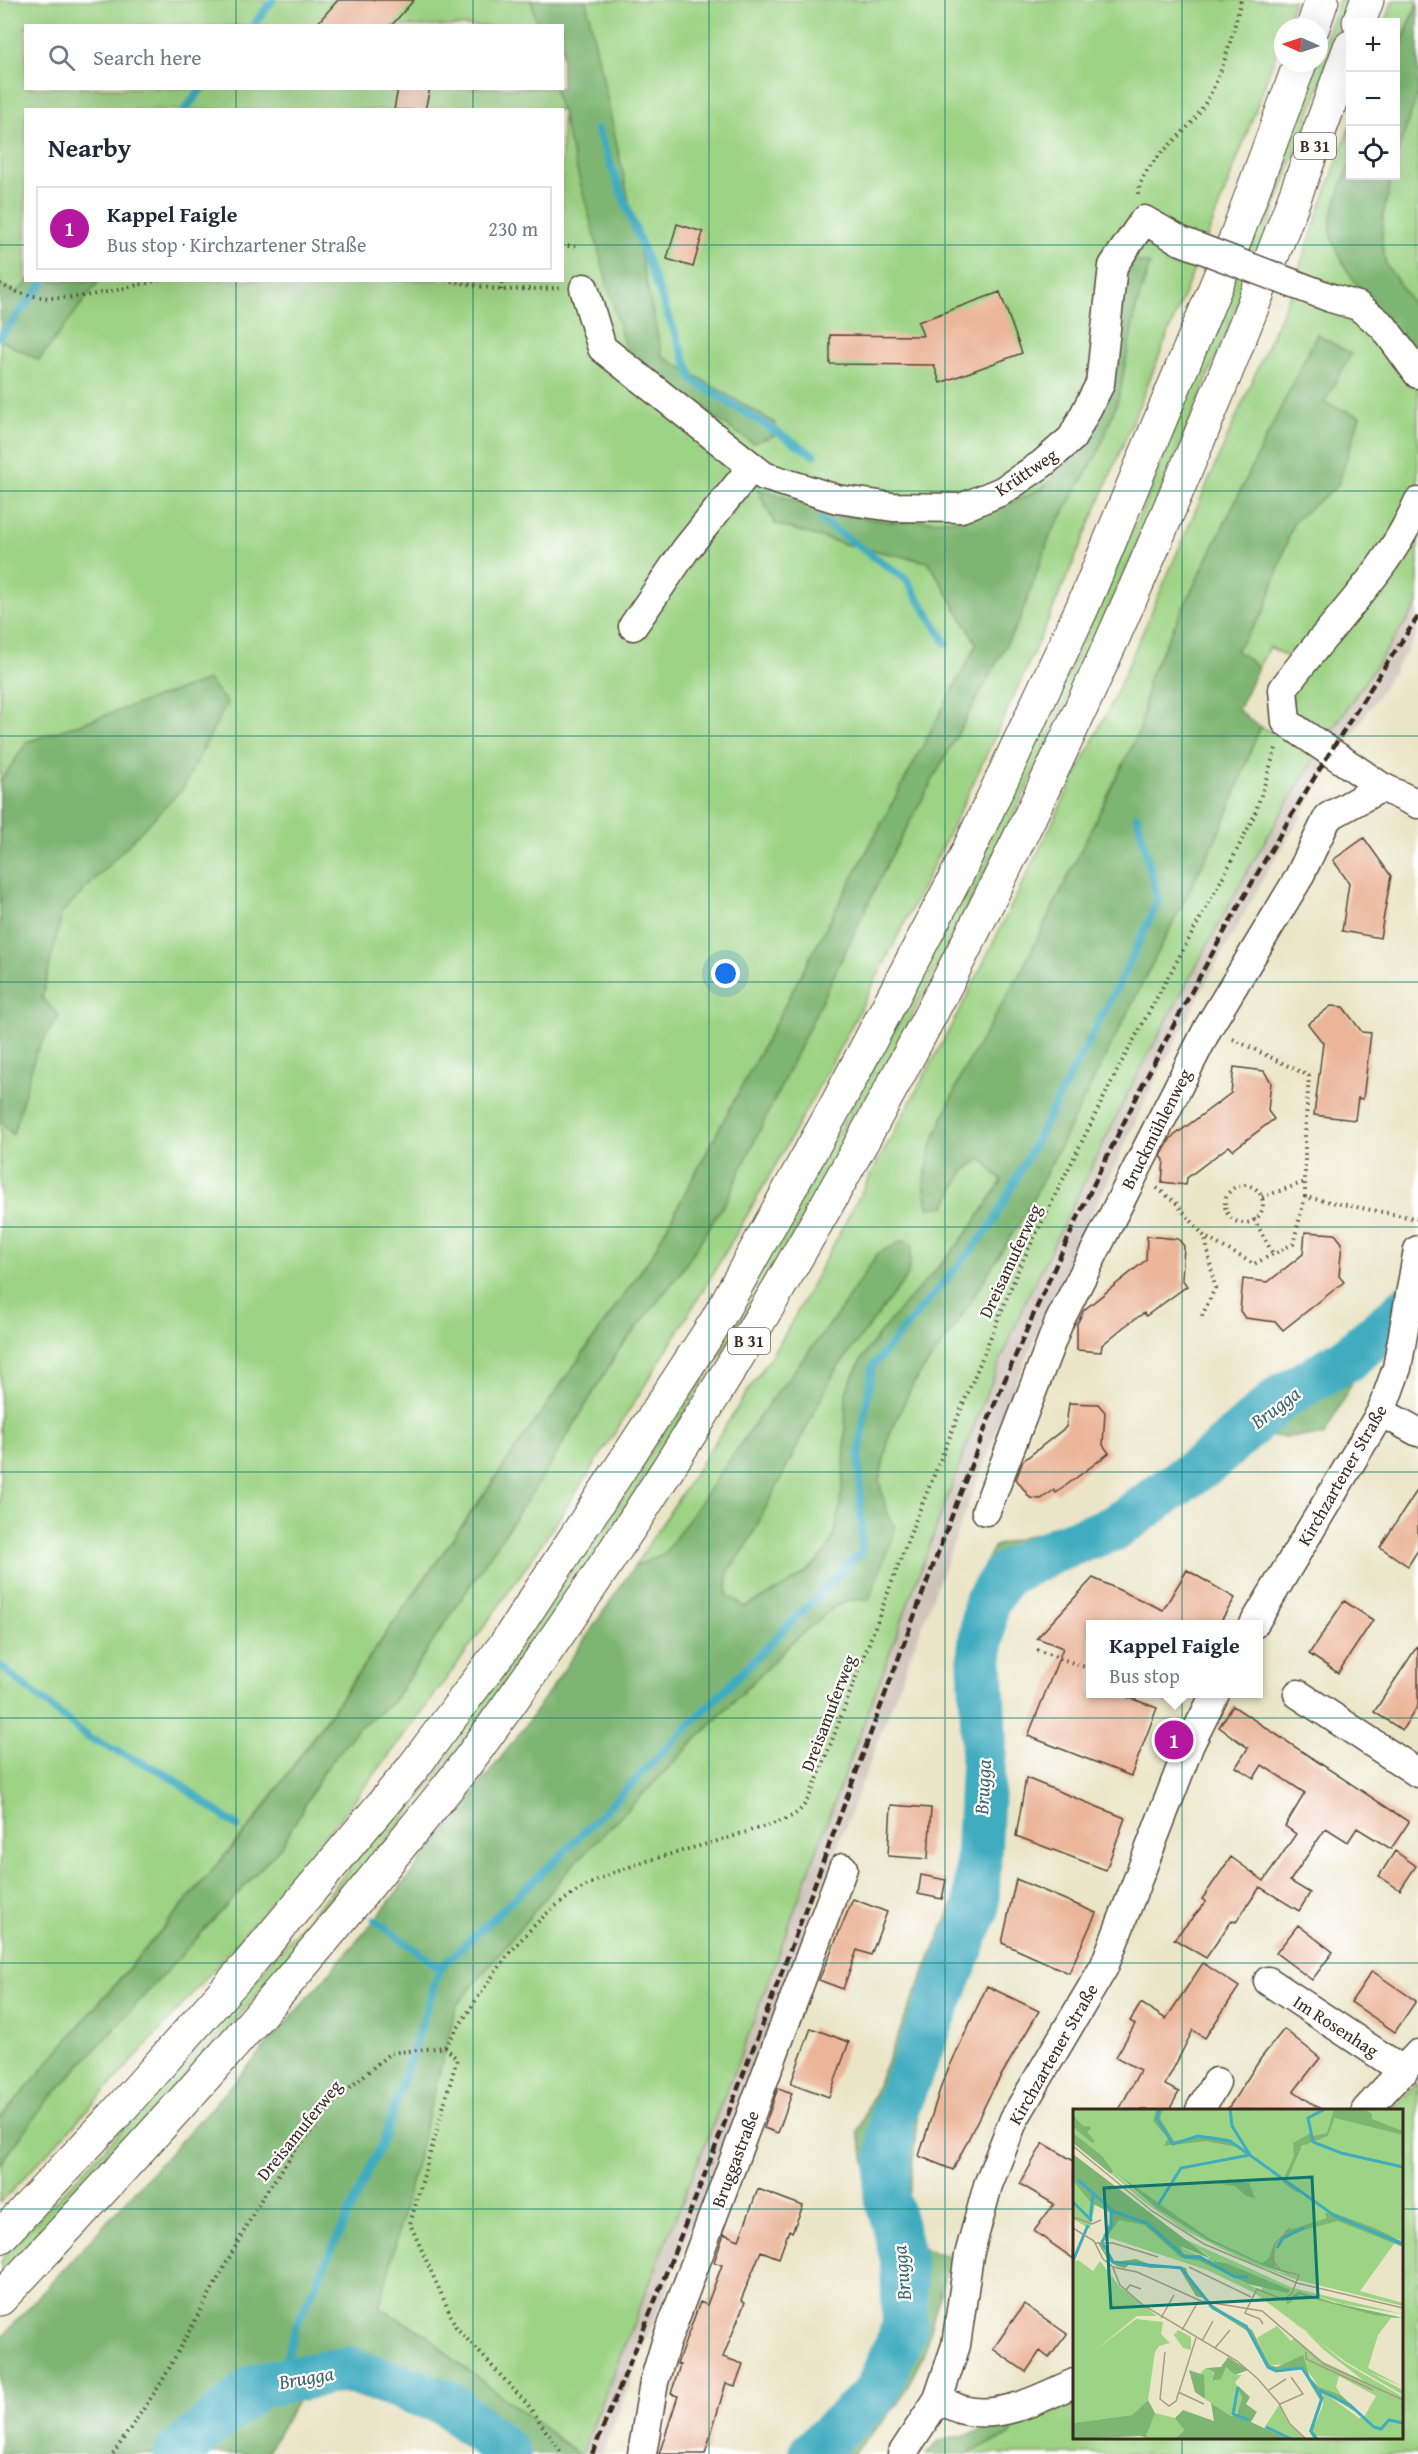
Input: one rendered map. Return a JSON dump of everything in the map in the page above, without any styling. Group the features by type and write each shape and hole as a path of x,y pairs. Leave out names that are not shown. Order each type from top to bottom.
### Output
{"highway":[{"path":"1316,18 1322,0"},
{"path":"1360,18 1367,0"},
{"name":"B 31","path":"0,2299 221,2060 323,1942 467,1762 615,1553 779,1292 893,1088 1029,821 1125,616 1224,383 1303,181 1346,58"},
{"name":"B 31","path":"0,2237 113,2117 239,1975 412,1769 505,1645 717,1320 838,1102 957,875 1083,606 1235,240 1297,72"}],"street":[{"path":"1144,220 1181,241 1358,306 1383,326 1418,374"},
{"name":"Krüttweg","path":"585,288 602,348 764,476 837,499 893,507 961,508 1002,491 1042,464 1072,438 1100,384 1113,266 1144,220"},
{"path":"633,626 686,549 752,467"},
{"path":"1418,502 1408,525 1370,579 1283,689 1286,722 1382,787 1418,804"},
{"name":"Bruckmühlenweg","path":"986,1511 1059,1322 1208,1028 1298,879 1328,817 1382,787"},
{"name":"Kirchzartener Straße","path":"1256,1620 1381,1412 1397,1368 1417,1259"},
{"path":"1381,1412 1418,1432"},
{"path":"1298,1694 1418,1773"},
{"name":"Kirchzartener Straße","path":"902,2454 938,2399 956,2345 969,2255 988,2185 1014,2119 1104,1967 1190,1744 1213,1698"},
{"name":"Bruggastraße","path":"642,2454 654,2382 666,2342 843,1868"},
{"name":"Im Rosenhag","path":"1268,1981 1411,2063"},
{"path":"1367,2109 1411,2063"},
{"path":"1201,2109 1216,2082"},
{"path":"938,2399 963,2410 1018,2408 1073,2383"}],"path":[{"path":"1144,220 1137,201 1139,185 1156,161 1196,117 1220,75 1241,0"},
{"path":"564,244 574,246"},
{"path":"0,284 16,293 66,299 150,282"},
{"path":"456,282 501,290 585,288"},
{"path":"501,290 503,282"},
{"name":"Dreisamuferweg","path":"113,2454 161,2383 262,2198 296,2149 340,2096 390,2053 446,2047 499,1966 550,1909 588,1884 647,1862 726,1840 769,1824 795,1814 805,1803 818,1780 914,1524 1019,1268 1120,1065 1255,814 1286,722"},
{"path":"1134,1172 1175,1202 1205,1237 1254,1264 1293,1244 1305,1197 1305,1135 1309,1076 1208,1028"},
{"path":"1262,1197 1305,1182"},
{"path":"1248,1185 1254,1187 1262,1197 1262,1210 1254,1220 1243,1222 1232,1218 1226,1208 1227,1196 1236,1187 1248,1185"},
{"path":"1305,1197 1418,1219"},
{"path":"1254,1220 1273,1254"},
{"path":"1202,1316 1215,1288 1205,1237"},
{"path":"1037,1650 1086,1668"},
{"path":"446,2047 457,2059 410,2224 456,2327 528,2405 562,2454"}],"shaded area":[{"path":"1418,604 1418,634 1331,767 1266,874 1201,992 1148,1095 1048,1308 1004,1411 758,2055 602,2454 581,2454 742,2052 983,1402 1028,1296 1134,1081 1252,863 1326,739"}],"green space":[{"path":"0,0 1294,0 1288,18 1274,18 1274,59 1243,145 1147,386 1072,565 992,744 906,921 814,1095 717,1266 614,1433 506,1596 391,1753 345,1812 202,1983 0,2203 0,2165 43,2106 282,1845 324,1771 359,1727 393,1702 548,1468 618,1351 681,1272 727,1199 887,864 1020,619 1050,536 1099,451 1119,396 1136,308 1149,264 1094,423 1069,461 1042,489 1001,507 958,520 892,522 836,514 766,491 775,524 848,545 929,562 977,644 652,1255 254,1821 0,2119"},
{"path":"531,0 586,0 662,356 775,423 779,434 753,443 649,376 624,345 564,123 564,108 560,108 554,90 564,90 564,24 537,24"},
{"path":"1339,0 1351,0 1328,63 1328,31"},
{"path":"1393,0 1418,0 1400,47 1400,18 1387,18"},
{"path":"1418,4 1418,92 1400,146 1400,72 1400,48"},
{"path":"1313,72 1325,72 1264,239 1158,499 1032,778 904,1032 788,1246 606,1539 518,1667 407,1815 224,2034 0,2277 0,2260 178,2070 333,1889 431,1764 598,1535 710,1359 894,1031 1022,775 1149,494"},
{"path":"1418,92 1418,312 1386,265 1381,243 1384,208 1391,180 1400,180 1400,139"},
{"path":"1346,136 1346,174 1341,186 1346,269 1418,360 1418,604 1326,739 1252,863 1134,1081 1028,1296 983,1402 742,2052 581,2454 578,2454 454,2360 426,2334 379,2308 456,2006 569,1869 790,1644 833,1607 849,1600 892,1524 887,1514 879,1480 890,1434 914,1381 952,1331 1029,1207 1224,822 1260,727 1280,736 1300,664 1270,647 1258,667 1235,651 1264,612 1294,521 1338,485 1360,416 1324,403 1317,334 1149,678 1140,730 1022,970 962,1073 932,1144 924,1182 945,1206 964,1171 982,1159 1002,1181 979,1217 948,1257 883,1329 856,1370 846,1392 841,1501 832,1541 824,1554 807,1571 766,1596 744,1607 727,1594 728,1571 746,1547 835,1371 908,1275 878,1253 837,1315 767,1406 665,1553 634,1567 785,1334 962,1006 1113,700 1290,294"},
{"path":"1346,174 1346,180 1391,180 1383,216 1382,243 1386,264 1418,312 1418,360 1363,294 1339,254 1332,236 1331,221"},
{"path":"1131,260 1150,264 1136,308 1119,396 1099,451 1050,536 1020,619 887,864 727,1199 681,1272 618,1351 548,1468 392,1703 359,1727 324,1771 282,1845 43,2106 0,2165 0,2119 255,1821 652,1255 977,644 929,562 848,545 775,524 757,489 836,514 892,522 958,520 1001,507 1042,489 1069,461 1094,423 1124,277"},
{"path":"28,282 98,282 39,360 0,340 0,284 16,293"},
{"path":"1317,334 1351,354 1324,403 1360,416 1338,485 1294,521 1264,612 1236,650 1258,667 1238,710 1260,727 1224,822 1029,1207 952,1331 914,1382 890,1434 879,1480 887,1514 892,1524 896,1526 869,1600 849,1600 834,1607 790,1644 569,1869 456,2006 379,2308 426,2334 454,2360 578,2454 504,2454 448,2414 395,2390 300,2396 266,2454 0,2454 0,2339 239,2077 375,1920 524,1728 634,1567 665,1553 767,1406 837,1315 878,1253 905,1240 912,1247 908,1275 835,1371 746,1547 728,1571 727,1594 744,1607 797,1579 824,1554 832,1541 841,1501 846,1392 856,1370 883,1329 948,1257 978,1218 1002,1181 982,1159 964,1171 945,1206 928,1208 924,1182 932,1144 962,1073 1022,970 1140,730 1149,678"},
{"path":"208,680 227,703 183,788 62,913 42,998 59,1016 36,1052 13,1135 0,1121 0,782 27,742"},
{"path":"1373,1312 1364,1359 1324,1436 1263,1437 1163,1517 1009,1585 982,1624 988,1848 976,1953 921,2081 909,2199 918,2247 950,2257 923,2356 898,2404 853,2454 798,2454 835,2425 872,2377 887,2322 875,2204 858,2131 962,1882 961,1632 971,1589 995,1546 1151,1498 1245,1412 1360,1327"},
{"path":"1418,2082 1418,2454 965,2454 1010,2435 1015,2423 1044,2416 1073,2401 1073,2439 1403,2439 1403,2109 1392,2109"},
{"path":"1015,2423 1010,2435 965,2454 926,2454 939,2441"}],"building":[{"path":"338,0 414,0 393,24 317,24"},
{"path":"398,90 430,90 425,108 394,108"},
{"path":"677,224 703,232 693,267 667,259"},
{"path":"1000,292 1022,353 940,383 934,365 830,364 830,335 923,336 918,322"},
{"path":"1364,838 1391,876 1380,938 1342,931 1349,883 1333,860"},
{"path":"1331,1006 1343,1007 1362,1032 1371,1033 1363,1099 1358,1098 1355,1120 1314,1115 1323,1043 1308,1024"},
{"path":"1234,1067 1264,1071 1271,1082 1268,1111 1274,1119 1233,1150 1229,1146 1187,1178 1186,1185 1162,1182 1164,1160 1161,1156 1171,1138 1231,1093"},
{"path":"1305,1232 1335,1234 1342,1243 1339,1276 1344,1282 1283,1330 1276,1322 1245,1318 1240,1311 1243,1279 1268,1282 1303,1254"},
{"path":"1147,1236 1178,1239 1184,1246 1182,1279 1187,1286 1146,1316 1144,1313 1125,1326 1102,1345 1101,1352 1077,1350 1077,1324 1084,1310 1146,1260"},
{"path":"1069,1403 1098,1404 1105,1412 1103,1445 1109,1453 1056,1493 1054,1490 1041,1499 1030,1498 1016,1479 1023,1461 1066,1427"},
{"path":"1418,1489 1418,1550 1408,1566 1380,1547"},
{"path":"1187,1570 1235,1598 1221,1620 1086,1620 1086,1698 1130,1698 1157,1708 1131,1776 1028,1736 1063,1648 1037,1638 1093,1578 1163,1610"},
{"path":"1344,1601 1373,1620 1338,1673 1309,1654"},
{"path":"1418,1645 1418,1706 1402,1730 1374,1712"},
{"path":"1233,1706 1409,1822 1391,1849 1357,1828 1348,1842 1326,1828 1290,1881 1310,1893 1299,1911 1260,1887 1236,1922 1232,1920 1206,1958 1174,1939 1206,1902 1202,1899 1231,1857 1264,1881 1296,1834 1285,1826 1305,1793 1262,1765 1254,1778 1236,1767 1248,1748 1219,1727"},
{"path":"1026,1778 1125,1818 1106,1870 1016,1836"},
{"path":"891,1805 931,1808 928,1859 888,1856"},
{"path":"1395,1851 1416,1866 1400,1890 1379,1876"},
{"path":"921,1875 946,1880 942,1899 918,1894"},
{"path":"1016,1879 1096,1913 1069,1973 1002,1943"},
{"path":"853,1899 887,1912 871,1955 857,1950 843,1989 819,1980"},
{"path":"1298,1925 1333,1952 1312,1980 1276,1953"},
{"path":"1203,1963 1239,1987 1205,2038 1193,2030 1165,2085 1179,2092 1170,2109 1120,2109 1140,2070 1116,2057 1135,2024 1130,2021 1141,2003 1166,2019"},
{"path":"1372,1971 1416,2001 1395,2032 1351,2002"},
{"path":"987,1986 1039,2011 992,2091 953,2170 919,2156 942,2083"},
{"path":"811,2028 849,2042 829,2097 791,2083"},
{"path":"1284,2029 1320,2058 1294,2091 1321,2109 1228,2109 1261,2058"},
{"path":"778,2088 792,2093 778,2133 764,2128"},
{"path":"1043,2143 1073,2160 1073,2258 1034,2231 1054,2204 1020,2184"},
{"path":"758,2189 803,2206 792,2232 789,2230 779,2258 761,2251 741,2300 745,2302 723,2357 743,2364 735,2386 726,2383 705,2454 659,2454 678,2396 671,2394 680,2365 677,2364 700,2302 707,2305 722,2265 714,2262 724,2234 739,2240"},
{"path":"1024,2304 1067,2334 1049,2358 1040,2351 1026,2372 993,2349"}],"waterway":[{"path":"255,24 273,0"},
{"path":"187,108 200,90"},
{"path":"597,129 693,380 814,455"},
{"path":"0,337 44,282"},
{"path":"821,520 906,579 946,643"},
{"path":"280,2377 297,2324 385,2136 440,1968 561,1855 862,1551 859,1457 872,1367 990,1228 1124,974 1158,902 1137,816"},
{"name":"Brugga","path":"811,2454 876,2393 905,2326 903,2259 886,2193 892,2118 976,1911 984,1745 980,1651 986,1603 1005,1574 1060,1547 1115,1528 1213,1458 1282,1397 1347,1359 1418,1299"},
{"path":"0,1666 89,1738 166,1774 238,1827"},
{"path":"375,1920 440,1968"},
{"name":"Brugga","path":"177,2454 257,2386 347,2369 447,2403 508,2454"}],"railway":[{"path":"592,2454 747,2064 993,1408 1038,1305 1134,1102 1240,904 1356,711 1418,617"}],"place":[{"name":"Kappel Faigle","path":"1174,1740"}]}
